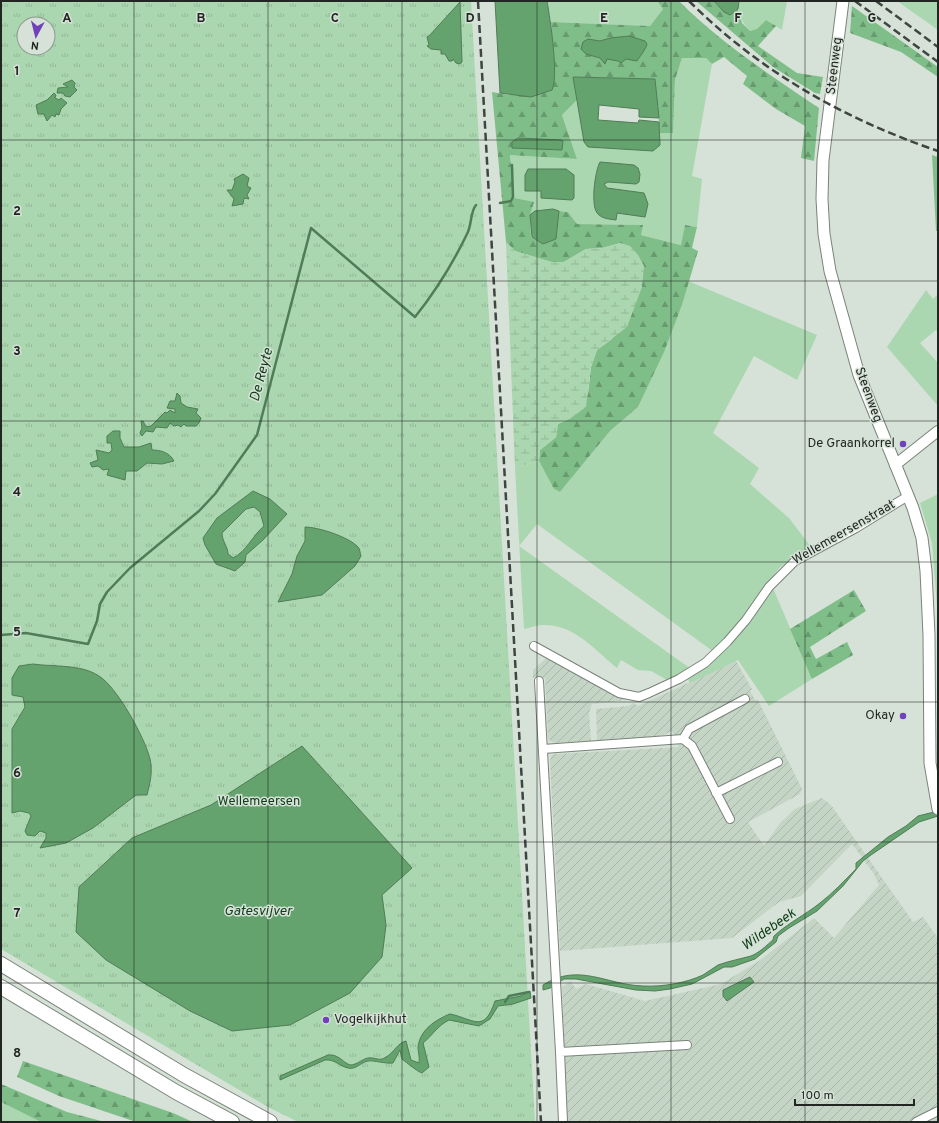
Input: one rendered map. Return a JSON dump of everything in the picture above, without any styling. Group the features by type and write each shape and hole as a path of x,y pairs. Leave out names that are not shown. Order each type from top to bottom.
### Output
{"highway":[{"path":"1,964 171,1068 269,1122"},
{"path":"1,986 176,1092 232,1122"}],"main road":[{"name":"Steenweg","path":"843,1 823,160 822,199 824,234 830,271 859,375 908,496 922,538 925,565 930,670 930,763 938,809"}],"street":[{"path":"895,465 938,431"},
{"name":"Wellemeersenstraat","path":"534,646 619,693 639,697 649,693 679,679 705,663 727,642 746,620 769,586 794,561 856,528 908,496"},
{"path":"539,681 563,1122"},
{"path":"683,739 689,729 745,699"},
{"path":"543,749 683,739 692,746 730,819"},
{"path":"716,793 778,762"},
{"path":"560,1052 687,1045"},
{"path":"916,1122 938,1111"}],"shaded area":[{"path":"546,658 627,700 592,704 589,713 591,741 556,743 556,754 679,747 672,731 659,737 597,741 596,709 629,706 633,703 638,706 736,661 752,689 750,691 755,700 758,700 802,789 800,794 748,822 764,846 780,823 795,809 822,798 831,805 913,922 923,917 938,938 938,1122 567,1122 562,988 570,981 576,989 586,984 645,1001 721,984 759,961 814,918 834,938 879,885 874,874 852,844 801,896 779,902 732,938 560,951 550,761 551,756 555,754 555,743 550,741 548,738 545,678 533,678 533,670"}],"green space":[{"name":"Wellemeersen","path":"1,1 471,1 535,1122 298,1122 268,1107 1,949"},
{"path":"547,1 657,1 663,9 650,26 551,22"},
{"path":"657,1 679,1 729,45 764,71 819,108 814,161 801,158 805,126 776,109 743,84 747,76 724,57 712,64 706,58 682,58 675,80 673,133 660,133 655,79 574,77 577,100 562,115 577,159 510,155 514,198 534,202 530,215 531,237 543,244 556,239 559,211 568,212 577,224 643,225 641,235 681,245 685,225 697,227 692,248 698,251 682,305 664,352 638,407 610,431 560,492 554,489 539,461 540,450 556,437 558,424 571,418 588,394 591,367 597,350 612,339 621,243 602,248 586,249 564,262 551,262 515,251 506,242 492,92 509,95 554,76 551,22 650,26 663,9"},
{"path":"696,1 714,1 724,12 734,13 738,9 742,23 750,31 757,29 766,20 776,26 758,46 797,73 823,77 820,94 815,93 773,67"},
{"path":"739,1 787,1 782,30 766,20 757,30 750,31 741,18"},
{"path":"897,1 938,1 938,30"},
{"path":"852,6 938,67 938,77 901,52 850,33"},
{"path":"682,58 706,58 712,64 692,176 702,179 697,227 685,225 682,245 641,235 642,225 577,224 568,212 553,210 539,211 530,215 514,198 510,154 577,159 562,115 577,100 584,142 660,145 660,133 673,133 675,80"},
{"path":"932,155 938,157 938,231 936,231"},
{"path":"506,242 515,251 552,262 564,262 586,249 602,248 621,243 630,246 638,255 644,266 642,287 627,327 597,350 591,367 586,407 571,418 558,424 556,437 540,450 539,461 515,468"},
{"path":"688,281 817,335 797,380 754,356 713,433 759,468 750,484 789,518 811,547 798,554 779,568 733,631 714,652 537,524 519,546 515,468 539,461 554,489 560,492 610,431 638,407 682,305"},
{"path":"926,290 933,299 938,294 938,333 936,330 920,343 938,363 938,406 887,347"},
{"path":"938,494 937,607 932,543 920,503"},
{"path":"519,546 691,669 667,680 651,671 638,670 621,660 617,668 583,639 564,628 538,625 524,629"},
{"path":"772,586 812,679 769,706 738,660 690,683 688,679 714,659 735,637"},
{"path":"854,590 866,611 810,647 816,659 847,642 853,655 812,679 790,629"},
{"path":"23,1061 173,1113 193,1122 136,1122 59,1096 17,1077"},
{"path":"1,1084 67,1112 105,1122 41,1122 1,1102"},
{"path":"1,1102 41,1122 1,1122"}],"water":[{"path":"495,1 547,1 552,33 555,73 552,90 531,97 500,93"},
{"path":"714,1 739,1 738,9 730,15 724,12"},
{"path":"460,2 462,62 460,64 456,63 453,59 452,61 449,61 445,54 441,54 441,50 431,49 427,46 429,45 427,37"},
{"path":"629,36 645,41 647,44 637,61 626,59 621,63 607,59 605,64 600,58 586,54 581,49 583,42 588,39 600,41 610,38"},
{"path":"573,77 655,79 659,118 639,117 639,109 599,105 598,120 638,123 639,120 659,122 660,145 653,151 588,147 584,142"},
{"path":"72,80 75,83 74,87 77,90 70,97 65,96 63,93 57,93 58,88 68,87 63,84"},
{"path":"54,93 56,95 55,98 59,100 61,98 67,103 61,109 59,115 56,114 55,117 52,115 47,121 44,114 38,114 36,105 47,100"},
{"path":"518,138 561,140 563,141 562,150 512,148 512,142"},
{"path":"600,162 634,165 638,168 640,174 639,182 636,184 608,182 604,184 607,188 644,193 648,204 645,217 617,213 616,220 604,218 598,214 594,204 594,189"},
{"path":"528,169 566,169 574,175 574,198 572,200 541,198 541,191 525,191 525,175"},
{"path":"243,174 249,178 247,186 251,188 247,195 249,199 244,198 243,204 232,206 234,199 227,190 232,190 235,182 234,179"},
{"path":"553,209 559,211 556,239 543,244 532,237 530,215 535,211"},
{"path":"177,393 180,396 181,403 187,407 198,409 196,413 201,418 199,423 196,426 186,426 184,424 181,427 178,425 174,426 170,423 167,428 156,427 153,432 146,431 142,436 140,433 142,428 141,421 143,421 146,427 151,426 165,412 167,413 170,410 175,413 175,409 167,408 170,401 175,401"},
{"path":"113,431 120,431 120,438 124,447 139,447 151,443 152,450 165,452 174,461 162,464 147,463 137,471 126,471 125,480 107,475 109,469 103,470 98,466 92,467 90,463 98,460 96,450 109,453 112,450 111,443 107,443 107,436"},
{"path":"253,491 270,499 287,514 263,540 246,555 245,562 235,571 216,564 205,545 203,538 217,518","holes":["254,507 260,512 264,526 246,548 233,558 228,554 222,533 246,509"]},
{"path":"305,527 311,527 341,536 358,547 361,556 355,566 322,595 278,602 292,574 297,556 305,541"},
{"path":"33,664 84,669 99,676 106,682 122,702 136,726 147,750 151,768 147,795 136,795 93,828 66,843 40,848 46,838 46,833 40,831 35,836 27,835 25,831 31,816 29,813 20,811 12,813 12,729 25,707 23,697 12,695 12,678 19,666"},
{"name":"Gatesvijver","path":"302,746 412,868 382,895 386,925 382,957 350,993 290,1025 232,1031 190,1011 106,960 76,932 79,887 132,838 211,805"},
{"path":"938,811 938,816 919,822 863,861 843,886 817,911 778,936 776,942 755,959 732,967 724,967 692,984 670,989 655,991 636,990 576,979 564,979 550,988 543,990 543,985 556,978 569,975 593,976 630,985 658,986 674,984 703,975 718,965 754,955 773,940 774,936 779,931 829,895 856,869 856,863 888,837 906,826 918,816"},
{"path":"750,977 754,982 727,1001 723,996 723,990"},
{"path":"530,991 531,998 513,1004 498,1006 490,1019 479,1026 449,1020 441,1025 423,1043 429,1067 422,1073 402,1059 400,1050 393,1063 368,1061 351,1068 325,1060 280,1080 280,1076 328,1055 338,1057 350,1065 368,1058 381,1059 389,1055 400,1044 406,1041 411,1060 419,1063 419,1041 429,1026 439,1019 450,1014 472,1021 482,1021 487,1018 495,1001 521,996"}],"waterway":[{"name":"De Reyte","path":"500,203 511,201 513,197 512,165"},
{"name":"De Reyte","path":"1,635 26,633 88,644 97,621 100,604 107,592 130,568 199,511 215,494 257,435 311,228 415,317 437,287 456,256 469,230 473,211 476,205"},
{"name":"Wildebeek","path":"505,1002 509,996 529,992"}],"railway":[{"path":"478,1 541,1122"},
{"path":"689,1 744,49 774,71 804,90 869,124 938,151"},
{"path":"855,1 938,62"},
{"path":"876,1 938,47"}],"place":[{"name":"De Graankorrel","path":"903,444"},
{"name":"Okay","path":"903,716"},
{"name":"Vogelkijkhut","path":"326,1020"}]}
